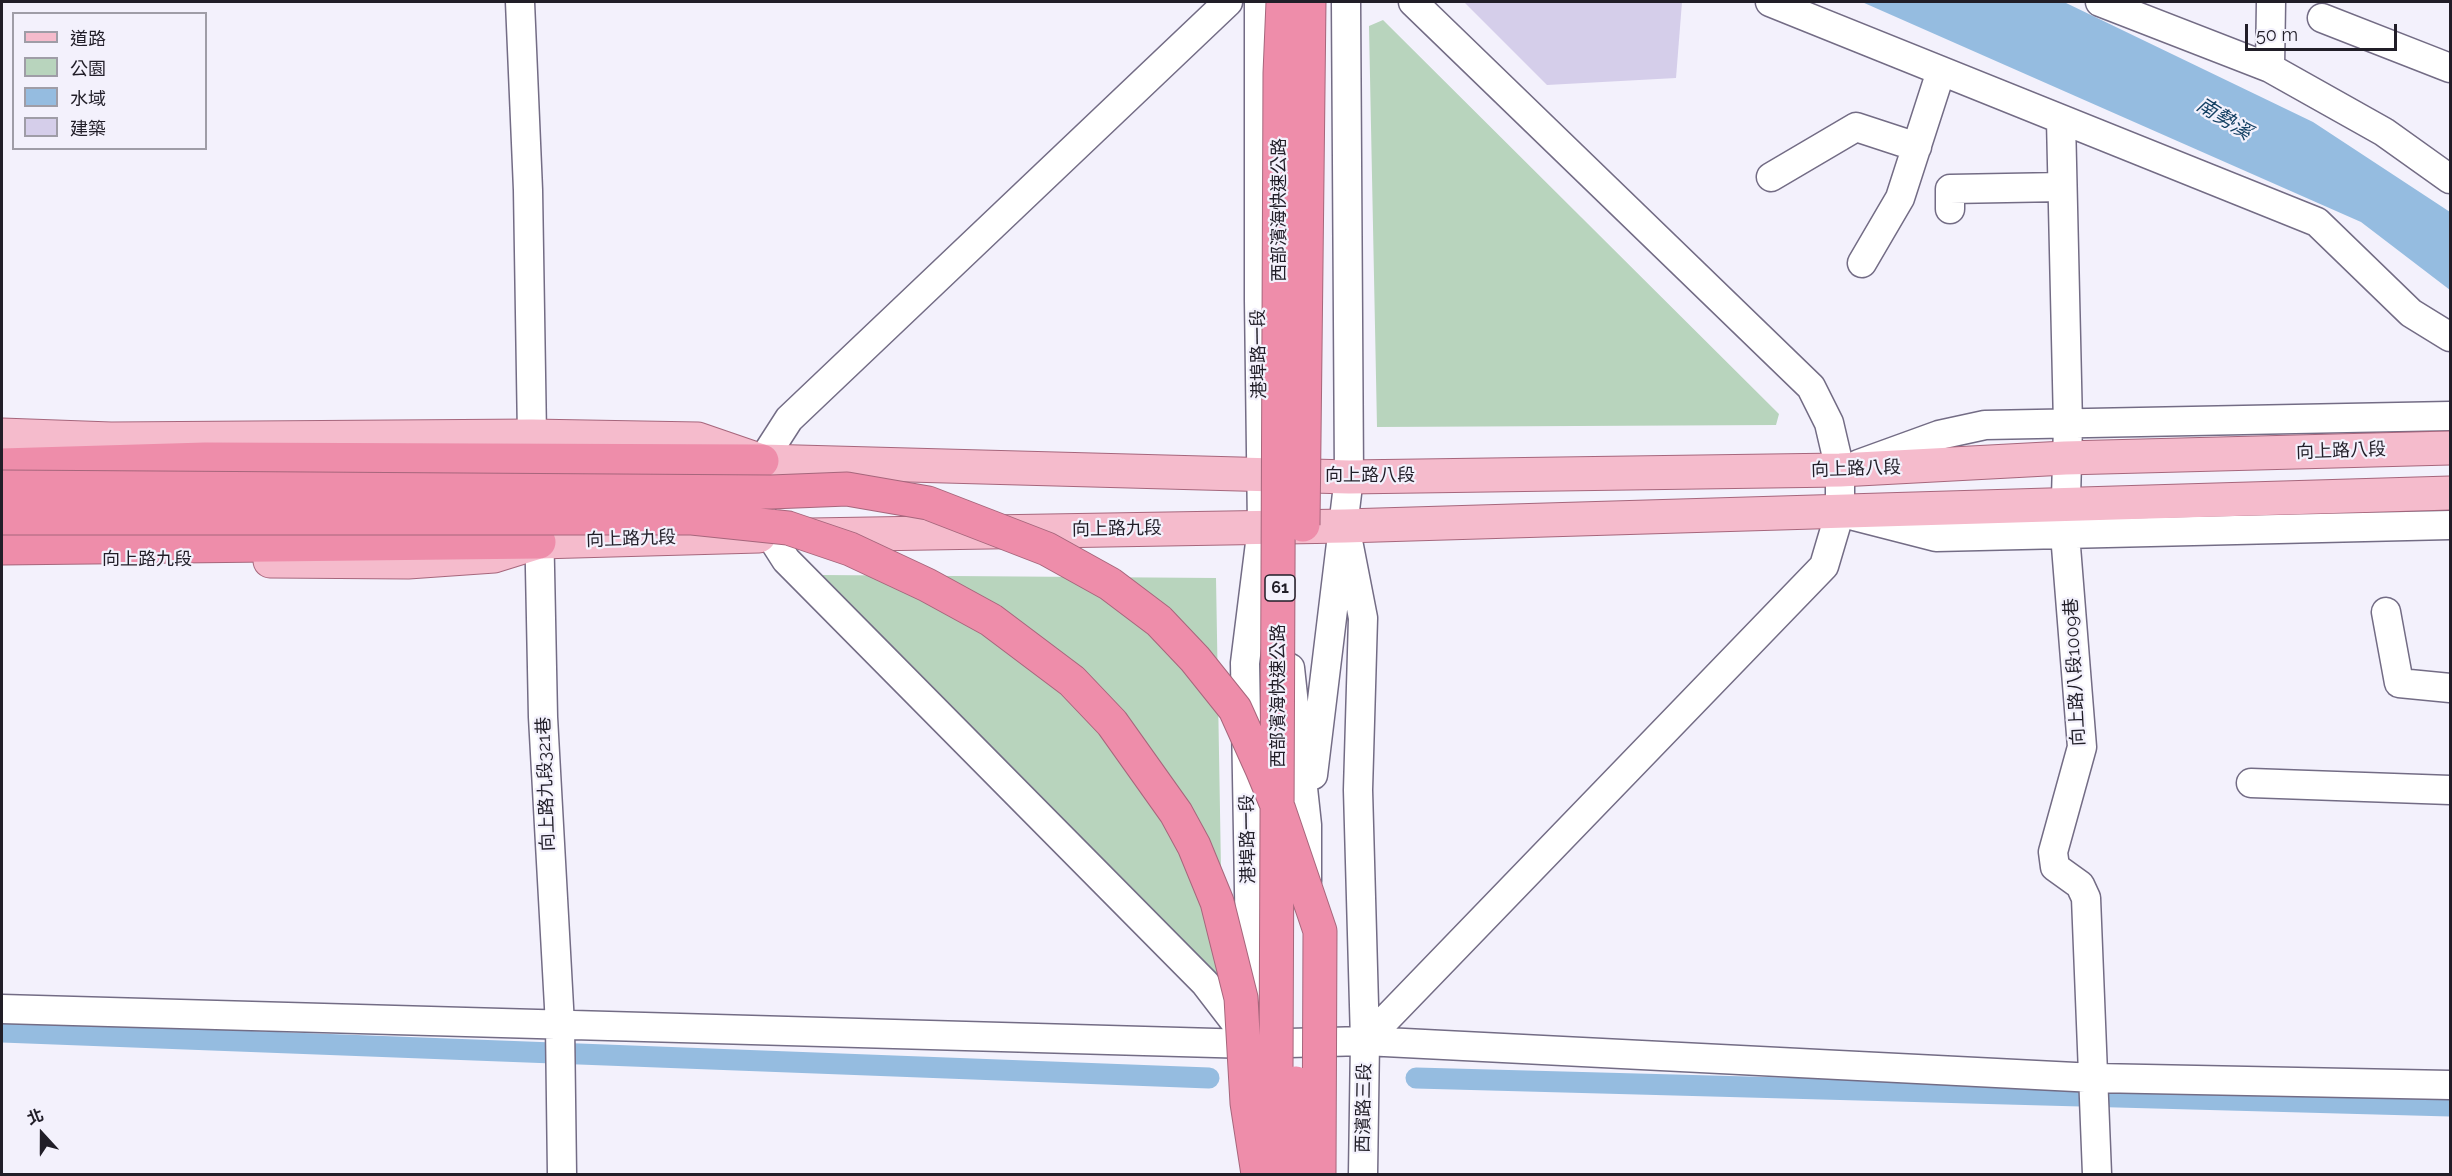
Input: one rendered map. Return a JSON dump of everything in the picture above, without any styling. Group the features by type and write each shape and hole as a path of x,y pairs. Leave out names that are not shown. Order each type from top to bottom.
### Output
{"highway":[{"name":"西部濱海快速公路","path":"1268,1174 1276,1061 1280,73 1283,2"},
{"name":"西部濱海快速公路","path":"1294,1174 1309,2"},
{"path":"2,465 535,449 762,461"},
{"path":"2,487 771,492 847,489 928,503 1047,549 1110,584 1166,628 1195,659 1235,709 1262,769 1279,810 1320,931 1319,1174"},
{"path":"2,518 692,518 788,528 849,549 927,585 992,620 1072,681 1112,723 1176,813 1194,846 1217,902 1241,998 1247,1103 1258,1174"},
{"path":"2,548 539,542"}],"main road":[{"path":"2,435 535,449"},
{"name":"向上路八段","path":"1261,475 1350,477 1840,470 2065,458 2451,448"},
{"path":"2,501 401,499 539,502 701,484 762,461 1261,475"},
{"path":"1262,527 1840,512 2065,519 2451,493"},
{"path":"401,499 539,542"},
{"name":"向上路九段","path":"2,562 166,560 408,562 494,556 539,542 770,535 1262,527"}],"street":[{"name":"向上路九段321巷","path":"520,2 535,449 539,502 545,764 560,1025 562,1174"},
{"path":"1228,2 789,420 762,461 754,495 770,535 786,560 1205,983 1251,1044 1251,1174"},
{"name":"港埠路一段","path":"1251,1044 1245,663 1262,527 1259,2"},
{"name":"港埠路一段","path":"1307,825 1350,477 1346,2"},
{"path":"1365,1041 1824,566 1840,512 1840,470 1829,423 1811,387 1413,2"},
{"path":"1770,2 2317,222 2411,313 2451,337"},
{"path":"2100,2 2270,68 2384,132 2451,179"},
{"path":"2270,68 2271,2"},
{"path":"2322,18 2451,68"},
{"path":"1862,263 1900,198 1941,71"},
{"name":"向上路八段1009巷","path":"2061,120 2068,425 2065,458 2065,519 2082,747 2053,852 2055,867 2080,885 2086,898 2097,1174"},
{"path":"1771,177 1856,127 1917,147"},
{"path":"1950,209 1950,189 2062,187"},
{"path":"1840,470 1939,435 1985,425 2451,416"},
{"path":"2065,519 2451,525"},
{"name":"港埠路一段","path":"1345,526 1363,618 1358,790 1365,1041"},
{"name":"港埠路一段","path":"1262,527 1290,669 1307,825 1308,1043"},
{"path":"2386,612 2399,683 2451,688"},
{"path":"2251,783 2451,789"},
{"path":"2,1009 1251,1044 1365,1041 2095,1091 2451,1085"},
{"name":"西濱路三段","path":"1364,1174 1365,1041"},
{"path":"1307,1174 1308,1043"}],"green space":[{"path":"1383,20 1779,414 1776,425 1377,427 1369,26"},
{"path":"823,575 1216,578 1223,986 820,587"}],"water":[{"name":"南勢溪","path":"1862,2 2064,2 2313,122 2450,212 2450,290 2361,222"}],"building":[{"path":"1464,2 1682,2 1676,78 1547,85"}],"waterway":[{"path":"2,1032 1209,1078"},
{"path":"1416,1078 2450,1106"}]}
